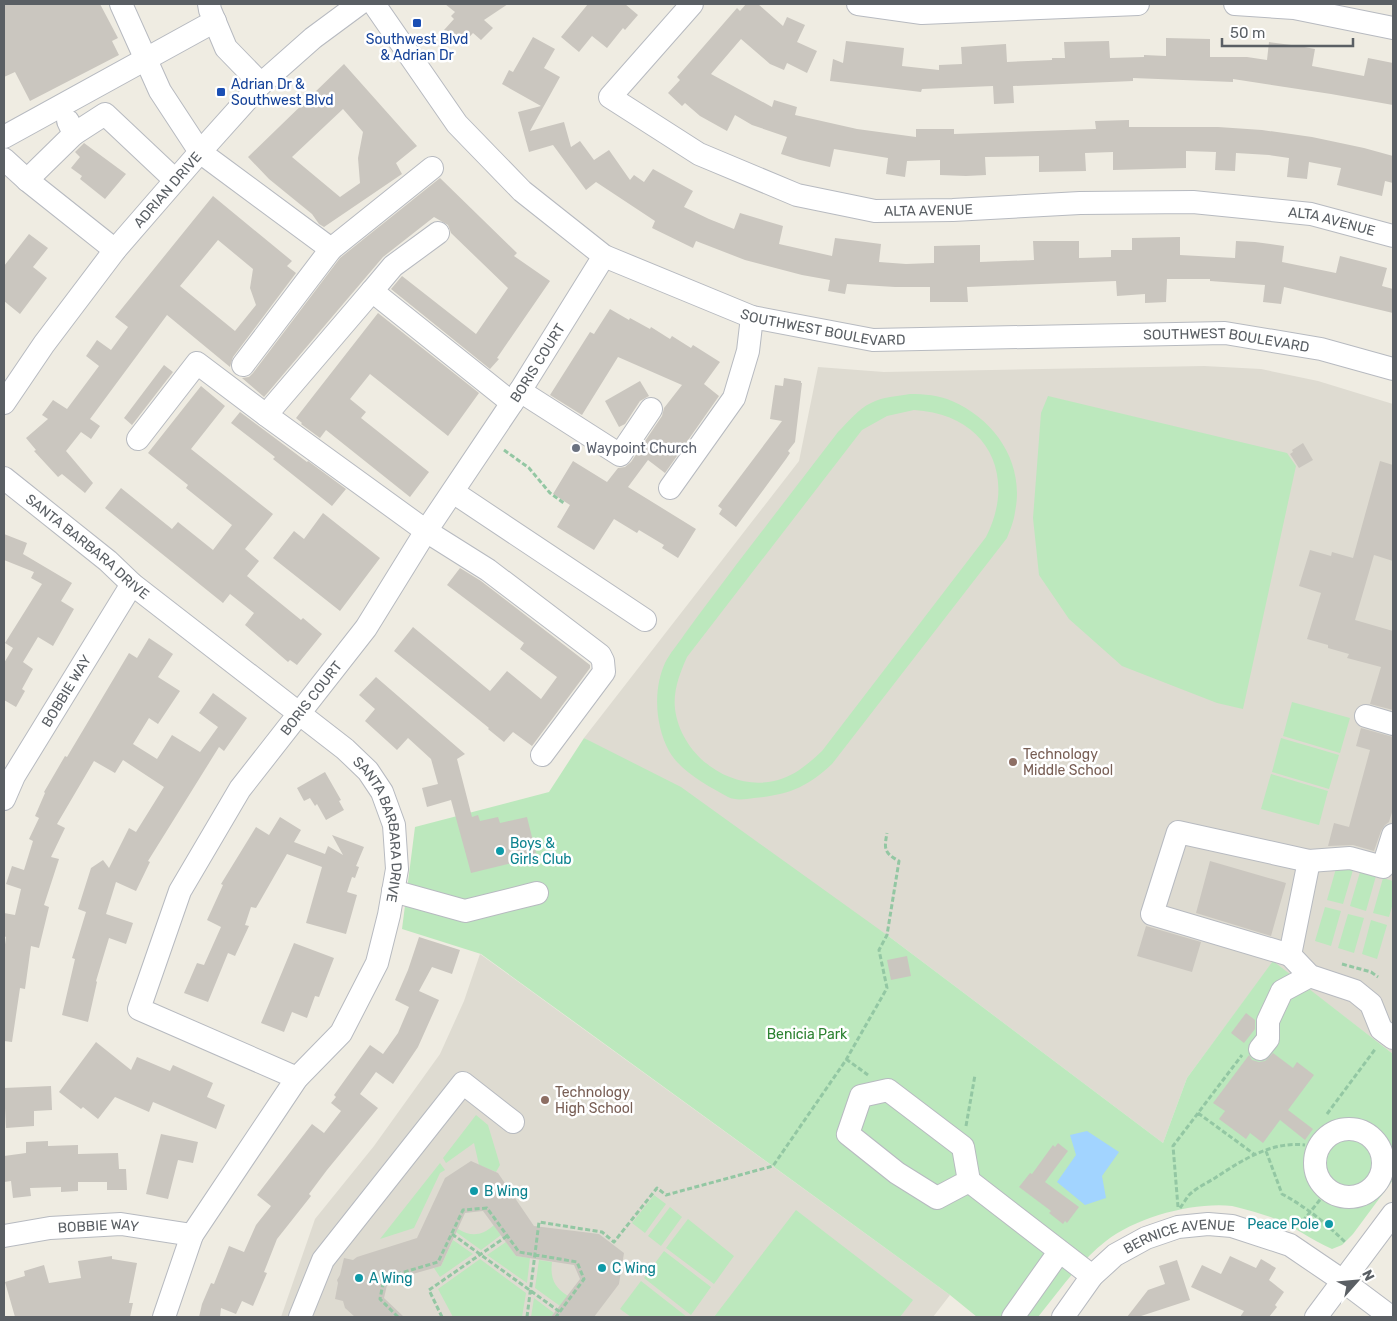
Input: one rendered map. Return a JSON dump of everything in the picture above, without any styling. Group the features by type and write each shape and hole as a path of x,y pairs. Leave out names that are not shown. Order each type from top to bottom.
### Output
{"street":[{"path":"121,4 160,91 200,152 331,249"},
{"name":"ADRIAN DRIVE","path":"4,403 44,344 115,250 260,84 314,38 360,4"},
{"name":"SOUTHWEST BOULEVARD","path":"374,4 457,124 522,190 604,256 752,317 873,340 1226,333 1321,349 1393,369"},
{"name":"ALTA AVENUE","path":"692,4 610,97 699,154 798,195 874,211 953,210 1080,203 1192,202 1311,214 1393,236"},
{"path":"858,4 922,13 1138,4"},
{"path":"1235,4 1294,8 1393,28"},
{"path":"4,137 146,59 212,12 226,48 260,84"},
{"path":"62,106 74,134"},
{"path":"27,180 74,134 105,114 175,180"},
{"path":"4,159 27,180 115,250"},
{"path":"244,365 331,249 432,168"},
{"path":"266,416 393,266 438,233"},
{"name":"BORIS COURT","path":"297,1078 139,1009 180,891 240,789 366,628 426,531 516,397 604,256"},
{"path":"372,291 516,397 620,455 651,409"},
{"path":"670,488 734,398 748,351 752,317"},
{"path":"138,439 196,363 266,416 426,531 488,570 600,655 603,661 604,672 542,755"},
{"name":"SANTA BARBARA DRIVE","path":"4,478 108,561 132,584 345,748 368,771 382,792 394,825 397,869 377,963 342,1032 297,1078 192,1235 164,1317"},
{"path":"453,492 645,620"},
{"name":"BOBBIE WAY","path":"4,799 14,776 132,584"},
{"path":"1366,716 1393,724"},
{"path":"1387,1040 1371,1004 1355,991 1310,976 1290,955 1152,914 1178,832 1309,861 1350,858 1388,868 1393,835"},
{"path":"1290,955 1309,861"},
{"path":"393,891 465,911 537,893"},
{"path":"1252,1051 1268,1039 1268,1022 1282,991 1310,976"},
{"path":"300,1317 322,1260 463,1084 513,1122"},
{"path":"969,1181 937,1198 897,1173 848,1134 861,1096 888,1090 963,1147 969,1181 1092,1276"},
{"path":"1376,1184 1393,1199"},
{"path":"1316,1317 1393,1214"},
{"name":"BOBBIE WAY","path":"4,1236 50,1228 121,1224 192,1235"},
{"name":"BERNICE AVENUE","path":"1063,1317 1092,1276 1115,1255 1146,1238 1178,1227 1208,1224 1232,1226 1290,1245 1343,1280 1391,1317"},
{"path":"1013,1317 1059,1252"}],"path":[{"path":"500,447 529,468 550,493 565,504"},
{"path":"527,1317 539,1222 602,1232 614,1242 657,1188 666,1195 773,1166 846,1060 887,988 879,950 887,935 900,861 889,856 884,846 887,832"},
{"path":"1327,1114 1387,1040"},
{"path":"1252,1051 1198,1113 1173,1146 1179,1211 1190,1195 1233,1165 1254,1154 1294,1144 1305,1145"},
{"path":"963,1147 975,1076"},
{"path":"1198,1113 1254,1154"},
{"path":"1266,1151 1282,1194 1328,1224 1345,1242"},
{"path":"1297,1228 1323,1196"},
{"path":"398,1317 380,1299 384,1278 438,1262 463,1210 487,1208 519,1252 577,1262 584,1279 556,1317"},
{"path":"452,1234 560,1312"},
{"path":"442,1317 430,1290 507,1236"}],"shaded area":[{"name":"Technology Middle School","path":"1204,366 1261,369 1318,381 1393,404 1393,1054 1273,962 1187,1078 1163,1143 887,935 584,738 799,461 818,367 884,372"},
{"name":"Technology High School","path":"480,954 950,1295 933,1317 281,1317 315,1219 374,1146 440,1054 464,1001"}],"green space":[{"path":"910,394 942,397 968,409 994,432 1004,446 1016,477 1017,494 1014,519 1007,538 832,764 806,784 787,792 766,797 744,799 728,797 680,766 664,741 658,719 657,695 665,663 703,608 838,432 853,416 875,401","holes":["914,410 939,414 960,423 977,435 989,451 996,470 998,491 995,514 986,537 822,751 807,764 785,778 760,783 726,776 711,767 698,756 687,742 679,726 675,709 676,688 687,657 862,430 887,416"]},
{"path":"1048,396 1287,453 1296,466 1243,709 1217,703 1122,666 1069,619 1039,575 1033,518 1041,413"},
{"path":"1292,702 1350,718 1340,753 1283,736"},
{"name":"Benicia Park","path":"584,738 681,787 887,935 1163,1143 1187,1078 1273,961 1393,1054 1393,1180 1353,1234 1342,1245 1332,1249 1271,1217 1232,1206 1200,1206 1183,1209 1149,1218 1119,1232 1106,1241 1078,1267 1038,1317 977,1317 950,1295 481,954 402,929 415,827 549,792"},
{"path":"1281,738 1339,755 1329,789 1272,772"},
{"path":"1271,774 1328,791 1319,825 1261,809"},
{"path":"1337,865 1353,870 1343,904 1327,900"},
{"path":"1360,872 1376,876 1366,911 1350,906"},
{"path":"1383,878 1393,881 1393,903 1389,917 1373,913"},
{"path":"1325,907 1341,911 1331,946 1315,941"},
{"path":"1348,914 1364,918 1354,953 1338,948"},
{"path":"1371,920 1387,925 1377,959 1362,954"},
{"path":"476,1115 488,1125 500,1165 496,1172 479,1165 474,1143 446,1163 443,1158"},
{"path":"440,1163 445,1170 440,1173 414,1228 380,1239"},
{"path":"654,1195 666,1204 645,1233 632,1223"},
{"path":"670,1207 682,1217 661,1246 648,1236"},
{"path":"796,1210 913,1300 900,1317 714,1317"},
{"path":"688,1219 734,1256 714,1284 666,1248"},
{"path":"494,1225 501,1235 481,1250 456,1232 458,1229 476,1234"},
{"path":"453,1240 473,1254 440,1277 434,1268 441,1266"},
{"path":"506,1242 516,1256 530,1258 527,1283 487,1255"},
{"path":"664,1251 711,1287 691,1315 644,1278"},
{"path":"480,1259 526,1293 522,1317 453,1317 438,1289"},
{"path":"539,1260 552,1262 554,1282 568,1296 560,1306 535,1288"},
{"path":"641,1281 687,1317 631,1317 620,1309"},
{"path":"534,1298 554,1313 551,1317 531,1317"}],"water":[{"path":"1087,1131 1119,1152 1102,1176 1106,1198 1085,1205 1057,1182 1076,1155 1070,1135"}],"building":[{"path":"4,4 100,4 118,38 112,41 119,55 30,101 15,72 4,77"},
{"path":"445,4 508,4 484,20 493,28 481,40 473,33 461,46 444,30 454,19 451,16 455,12"},
{"path":"588,4 625,4 638,15 625,30 623,28 607,48 592,36 579,52 561,37"},
{"path":"746,4 758,4 783,26 787,17 805,25 797,42 817,51 807,73 787,63 784,70 770,64 741,39 711,74 772,107 774,100 797,107 795,115 857,129 916,137 916,129 954,129 954,134 1096,129 1095,121 1129,120 1129,127 1218,127 1262,130 1312,137 1393,156 1393,183 1385,181 1382,196 1337,185 1341,168 1309,162 1307,179 1287,177 1289,158 1269,155 1236,153 1235,171 1215,170 1216,152 1186,151 1186,168 1113,170 1113,152 1085,153 1086,171 1039,172 1039,156 985,157 986,175 966,176 940,175 940,160 907,161 905,177 886,174 888,158 834,149 830,167 800,160 781,154 787,137 752,125 735,115 727,131 700,116 685,103 682,106 668,93 680,80 677,77 737,8 740,11"},
{"path":"533,37 555,49 544,68 560,77 530,131 564,122 571,147 580,141 594,160 609,150 630,180 634,175 644,182 653,169 693,191 684,207 734,229 740,213 783,226 779,244 832,256 835,238 881,244 879,262 906,264 934,263 934,246 980,245 980,262 1034,260 1033,241 1079,241 1079,258 1111,257 1111,250 1132,250 1132,238 1180,237 1180,255 1235,258 1236,241 1255,242 1284,246 1282,262 1336,273 1340,256 1387,268 1382,286 1393,289 1393,313 1284,287 1281,304 1263,302 1265,285 1210,281 1210,279 1167,279 1166,302 1145,303 1145,294 1117,296 1116,281 967,287 968,302 930,302 930,287 847,284 845,294 828,291 830,280 802,275 745,260 696,241 693,248 652,228 655,221 596,182 586,190 553,145 529,152 518,112 541,106 502,84 509,70 513,72"},
{"path":"1166,38 1210,39 1210,57 1247,57 1267,60 1269,42 1315,49 1312,66 1364,76 1368,58 1393,63 1393,105 1233,79 1233,82 1133,78 1133,81 1013,86 1014,103 994,104 993,86 922,89 921,92 830,81 833,59 843,63 846,41 904,48 902,66 939,70 939,65 962,64 961,47 1006,44 1007,62 1065,58 1064,42 1109,41 1110,58 1144,57 1144,55 1166,56"},
{"path":"344,64 417,146 396,163 402,174 324,227 319,224 312,214 269,179 248,157","holes":["343,109 363,132 358,158 360,183 340,197 292,157"]},
{"path":"84,143 126,174 105,199 80,179 82,176 71,168 80,157 75,152"},
{"path":"440,178 517,253 514,256 550,281 497,358 499,359 490,369 391,289 402,276 476,334 508,288 451,233 448,225 434,217 383,257 264,397 242,378 249,377 253,373 340,258"},
{"path":"213,196 292,261 287,266 296,273 233,357 230,367 167,315 90,419 100,426 91,439 81,432 66,451 93,483 85,493 62,474 58,477 34,451 36,450 26,438 48,419 42,415 53,400 67,409 99,366 86,356 97,340 111,350 128,327 115,317","holes":["218,240 253,269 250,288 256,305 235,331 180,286"]},
{"path":"29,234 48,248 33,267 47,278 20,314 4,301 4,266"},
{"path":"610,309 629,320 630,318 650,329 651,327 670,339 672,336 691,348 693,345 720,362 704,384 719,396 665,473 648,460 628,487 696,529 678,558 662,548 664,545 639,530 637,533 614,519 594,550 557,527 570,505 553,494 573,461 607,482 618,468 625,467 631,462 662,416 664,408 682,385 618,357 582,415 550,395 590,332 594,334"},
{"path":"378,313 479,393 448,436 370,374 350,399 366,412 361,418 429,472 410,497 326,430 320,438 296,418"},
{"path":"164,365 173,372 132,425 124,418"},
{"path":"784,378 801,381 802,383 795,442 788,451 790,453 786,459 736,527 719,514 722,509 718,506 782,421 770,419 775,385 783,386"},
{"path":"640,381 649,396 640,401 625,424 619,427 605,401"},
{"path":"201,386 225,406 191,449 273,514 245,549 259,561 247,576 301,620 303,618 322,634 297,665 290,660 288,662 245,625 254,613 230,594 223,603 105,508 121,488 172,529 178,522 213,550 232,525 186,488 188,485 148,453"},
{"path":"240,412 346,489 332,506 273,459 275,457 231,423"},
{"path":"1303,443 1313,460 1299,468 1290,454 1293,452 1292,450"},
{"path":"1380,461 1393,465 1393,561 1374,555 1355,620 1393,631 1393,710 1370,704 1381,667 1347,658 1349,654 1307,639 1321,593 1299,586 1310,550 1331,556 1332,552 1353,558"},
{"path":"323,513 380,558 340,611 273,558 294,531 304,539"},
{"path":"4,534 27,543 23,554 72,583 61,601 74,609 53,646 38,637 23,662 33,669 22,689 25,691 16,707 4,700 4,663 13,648 5,643 42,584 31,578 34,572 4,560"},
{"path":"460,568 481,581 590,665 590,668 532,746 513,732 504,742 394,651 413,627 490,691 507,671 541,699 557,677 520,649 524,643 447,585"},
{"path":"149,638 173,654 158,677 180,691 158,724 149,718 133,744 157,759 172,735 200,752 218,727 199,713 213,693 247,718 224,751 219,747 148,861 150,862 136,891 116,882 106,914 133,923 126,944 109,938 96,981 88,1022 62,1015 75,959 72,958 86,912 78,909 91,868 103,860 109,868 129,828 136,832 164,787 123,760 115,773 94,761 57,824 65,828 51,857 59,859 44,905 49,907 39,948 31,946 25,989 20,988 12,1042 4,1041 4,952 6,937 4,936 4,913 15,915 21,889 6,884 12,866 24,870 33,841 29,839 39,818 35,816 44,792 129,653 137,658"},
{"path":"376,677 465,754 457,759 472,817 478,815 480,821 498,817 500,823 527,817 537,857 471,873 451,800 427,807 422,788 438,784 431,759 408,738 397,750 365,721 375,709 359,695"},
{"path":"1361,728 1393,737 1393,809 1389,822 1381,831 1374,851 1353,845 1328,846 1334,823 1349,827 1370,750 1356,746"},
{"path":"325,772 341,800 339,801 344,810 326,820 317,804 315,806 310,798 304,801 297,788"},
{"path":"280,817 301,830 294,842 325,854 328,846 343,855 332,835 364,847 356,866 359,867 355,878 352,877 347,892 357,895 346,934 306,923 322,867 287,854 256,908 251,907 245,925 249,926 235,956 228,953 208,1002 184,993 197,963 204,965 221,927 207,920 223,885 221,884 256,827 269,835"},
{"path":"1210,861 1286,883 1271,936 1196,913"},
{"path":"1146,926 1201,942 1192,972 1137,956"},
{"path":"419,937 460,950 452,974 432,967 419,991 439,1000 418,1047 393,1084 376,1072 360,1094 378,1108 327,1170 309,1194 311,1196 277,1239 264,1272 267,1273 253,1306 242,1301 236,1314 221,1308 220,1317 199,1317 202,1304 211,1283 214,1284 229,1246 244,1252 256,1225 271,1206 257,1195 312,1124 324,1133 341,1111 331,1103 336,1097 334,1095 370,1045 383,1054 398,1033 409,1007 395,1000"},
{"path":"294,943 334,958 319,997 315,996 307,1018 292,1012 284,1032 261,1023"},
{"path":"907,956 911,976 891,980 887,960"},
{"path":"1246,1013 1255,1020 1255,1029 1244,1043 1231,1033"},
{"path":"96,1042 131,1070 137,1057 170,1071 173,1065 213,1083 207,1097 225,1105 216,1129 153,1102 149,1112 115,1097 98,1119 83,1107 81,1109 59,1092"},
{"path":"1273,1053 1293,1068 1297,1062 1314,1075 1288,1110 1313,1129 1305,1140 1280,1120 1263,1143 1250,1133 1246,1139 1219,1119 1225,1111 1213,1103 1249,1055 1252,1060 1259,1062 1265,1061"},
{"path":"51,1086 52,1110 34,1111 34,1126 6,1128 4,1088"},
{"path":"161,1134 198,1142 193,1163 178,1160 168,1199 146,1194"},
{"path":"48,1141 48,1146 78,1145 78,1154 118,1153 119,1169 126,1169 127,1190 107,1190 107,1182 78,1182 78,1191 61,1192 61,1187 30,1188 31,1196 13,1198 11,1181 4,1182 4,1156 26,1153 26,1142"},
{"path":"1058,1143 1068,1151 1045,1182 1079,1207 1067,1223 1065,1221 1063,1224 1049,1213 1051,1211 1019,1187 1030,1173 1032,1174 1053,1145 1055,1147"},
{"path":"471,1161 498,1173 534,1226 599,1234 624,1253 619,1284 594,1317 551,1317 580,1279 574,1265 516,1256 483,1211 465,1213 441,1266 388,1281 384,1298 404,1317 355,1317 345,1308 343,1301 335,1299 337,1280 344,1258 353,1260 357,1257 417,1238 445,1178"},
{"path":"112,1256 112,1259 137,1263 129,1303 133,1303 130,1317 15,1317 5,1282 25,1276 24,1271 44,1265 49,1283 81,1278 78,1261"},
{"path":"1230,1256 1256,1268 1261,1259 1276,1268 1269,1280 1284,1292 1275,1305 1277,1307 1269,1317 1240,1317 1244,1311 1191,1287 1202,1265 1221,1274"},
{"path":"1177,1260 1190,1300 1138,1317 1127,1317 1148,1290 1165,1284 1159,1266"}],"place":[{"name":"Southwest Blvd & Adrian Dr","path":"417,23"},
{"name":"Adrian Dr & Southwest Blvd","path":"221,92"},
{"name":"Waypoint Church","path":"576,448"},
{"name":"Technology Middle School","path":"1013,762"},
{"name":"Boys & Girls Club","path":"500,851"},
{"name":"Technology High School","path":"545,1100"},
{"name":"B Wing","path":"474,1191"},
{"name":"Peace Pole","path":"1329,1224"},
{"name":"C Wing","path":"602,1268"},
{"name":"A Wing","path":"359,1278"}]}
